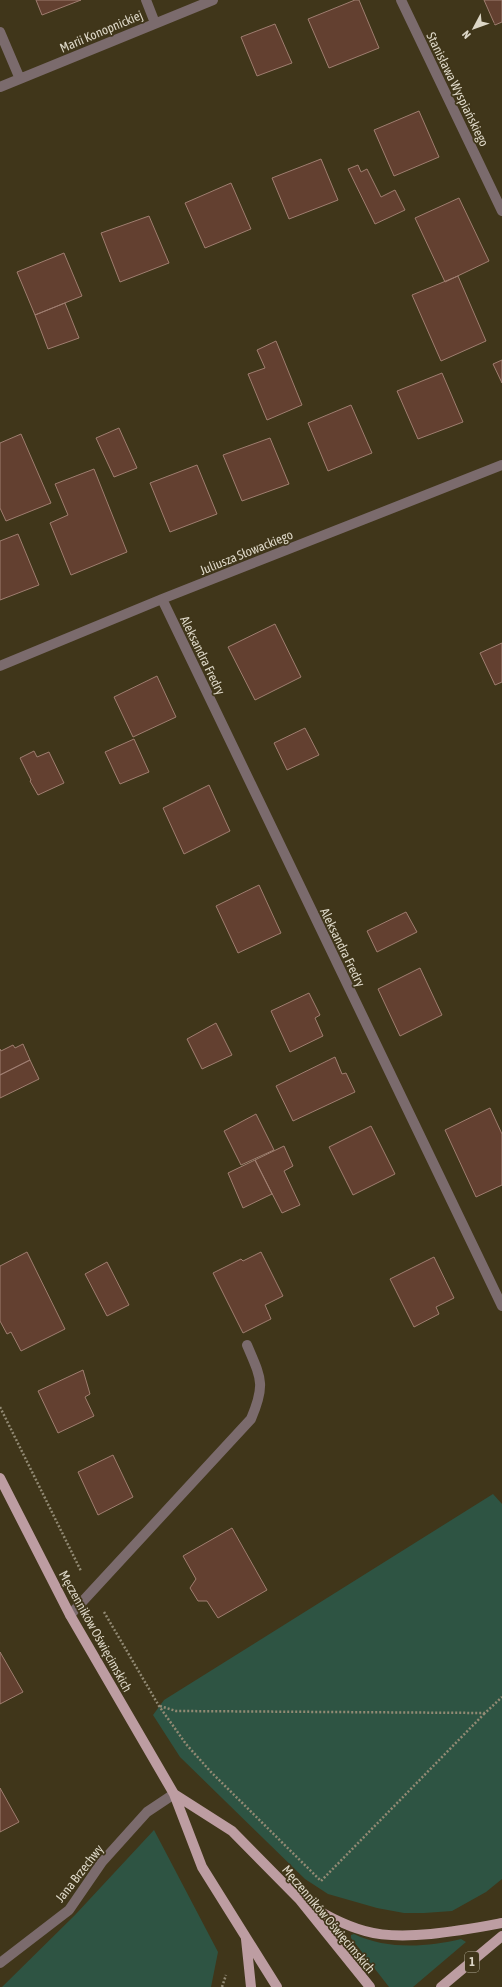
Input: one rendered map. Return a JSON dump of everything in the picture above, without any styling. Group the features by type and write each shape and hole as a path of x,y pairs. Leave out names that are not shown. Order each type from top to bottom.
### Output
{"main road":[{"name":"Męczenników Oświęcimskich","path":"0,1478 70,1615 174,1794 202,1866 277,1987"},
{"name":"Męczenników Oświęcimskich","path":"174,1794 232,1831 300,1900 370,1987"},
{"path":"300,1900 336,1921 367,1932 394,1935 421,1934 470,1929 502,1923"},
{"name":"1","path":"441,1987 502,1936"},
{"path":"246,1937 251,1987"}],"street":[{"path":"146,0 155,23"},
{"name":"Marii Konopnickiej","path":"0,86 213,0"},
{"name":"Stanisława Wyspiańskiego","path":"401,0 502,211"},
{"path":"0,32 20,79"},
{"name":"Juliusza Słowackiego","path":"0,666 502,465"},
{"name":"Aleksandra Fredry","path":"162,600 502,1306"},
{"path":"70,1615 251,1419 261,1390 261,1378 247,1345"},
{"name":"Jana Brzechwy","path":"0,1963 69,1910 102,1862 147,1812 174,1794"}],"path":[{"path":"0,1408 92,1591 159,1706 186,1744 211,1772 321,1881 502,1697"},
{"path":"159,1706 176,1712 485,1713"}],"green space":[{"path":"493,1494 502,1504 502,1879 486,1892 452,1911 404,1913 377,1908 328,1894 305,1879 180,1757 153,1715 164,1700"},
{"path":"154,1830 218,1952 211,1987 2,1987 75,1915"},
{"path":"354,1934 380,1943 407,1946 435,1944 461,1939 466,1942 413,1987 389,1987 351,1938 351,1935"}],"building":[{"path":"36,0 81,0 42,15"},
{"path":"355,0 359,0 379,48 329,68 308,19"},
{"path":"484,0 502,0 502,22 495,25"},
{"path":"275,24 292,63 257,76 241,37"},
{"path":"419,111 439,157 394,176 374,130"},
{"path":"321,159 338,200 289,219 272,178"},
{"path":"358,165 361,172 367,169 381,197 395,190 405,210 375,224 348,169"},
{"path":"231,183 251,229 205,248 185,203"},
{"path":"459,198 489,261 445,282 415,218"},
{"path":"149,216 169,263 120,282 101,233"},
{"path":"64,253 82,296 35,315 17,272"},
{"path":"458,276 486,341 441,361 412,295"},
{"path":"65,303 79,338 48,349 35,315"},
{"path":"276,341 302,405 267,420 248,374 265,368 257,350"},
{"path":"502,360 502,383 493,364"},
{"path":"442,373 463,422 418,439 397,391"},
{"path":"351,405 372,453 328,471 308,423"},
{"path":"119,428 137,468 114,477 96,438"},
{"path":"21,434 51,503 6,521 0,508 0,443"},
{"path":"270,438 289,484 242,501 223,455"},
{"path":"197,465 217,514 170,532 150,483"},
{"path":"94,469 127,552 71,575 50,523 68,515 55,484"},
{"path":"18,534 39,585 0,600 0,541"},
{"path":"275,624 301,677 255,700 228,647"},
{"path":"502,643 502,682 495,685 480,653"},
{"path":"157,676 176,717 133,737 114,697"},
{"path":"305,728 319,755 287,770 274,743"},
{"path":"134,739 149,772 120,784 105,752"},
{"path":"34,751 37,757 49,752 64,783 38,795 20,758"},
{"path":"209,785 230,831 184,854 163,808"},
{"path":"259,885 281,933 238,953 216,906"},
{"path":"406,912 417,932 377,952 367,931"},
{"path":"420,968 442,1015 400,1036 378,989"},
{"path":"309,993 320,1015 315,1018 323,1036 290,1052 271,1011"},
{"path":"216,1023 232,1055 202,1069 187,1039"},
{"path":"23,1044 30,1060 0,1075 0,1049 1,1051 13,1045 15,1048"},
{"path":"335,1057 342,1074 346,1073 355,1092 293,1121 276,1086"},
{"path":"30,1060 39,1079 0,1098 0,1075"},
{"path":"490,1108 502,1134 502,1185 476,1197 445,1130"},
{"path":"256,1114 274,1150 241,1165 224,1131"},
{"path":"371,1126 395,1174 353,1195 329,1147"},
{"path":"284,1146 293,1166 284,1171 300,1205 282,1213 255,1160"},
{"path":"255,1160 272,1194 243,1208 228,1173"},
{"path":"27,1252 65,1329 21,1351 11,1332 7,1334 0,1321 0,1266"},
{"path":"261,1252 283,1296 265,1305 271,1319 243,1333 213,1273 241,1259 243,1261"},
{"path":"434,1257 454,1298 436,1307 439,1314 414,1327 390,1279"},
{"path":"107,1262 129,1305 107,1316 85,1274"},
{"path":"83,1370 90,1394 85,1397 94,1416 58,1433 38,1391"},
{"path":"113,1455 133,1497 98,1515 78,1472"},
{"path":"232,1528 267,1590 218,1618 207,1601 198,1601 190,1588 196,1579 183,1556"},
{"path":"0,1652 23,1692 0,1704"},
{"path":"0,1788 19,1822 0,1832"}]}
